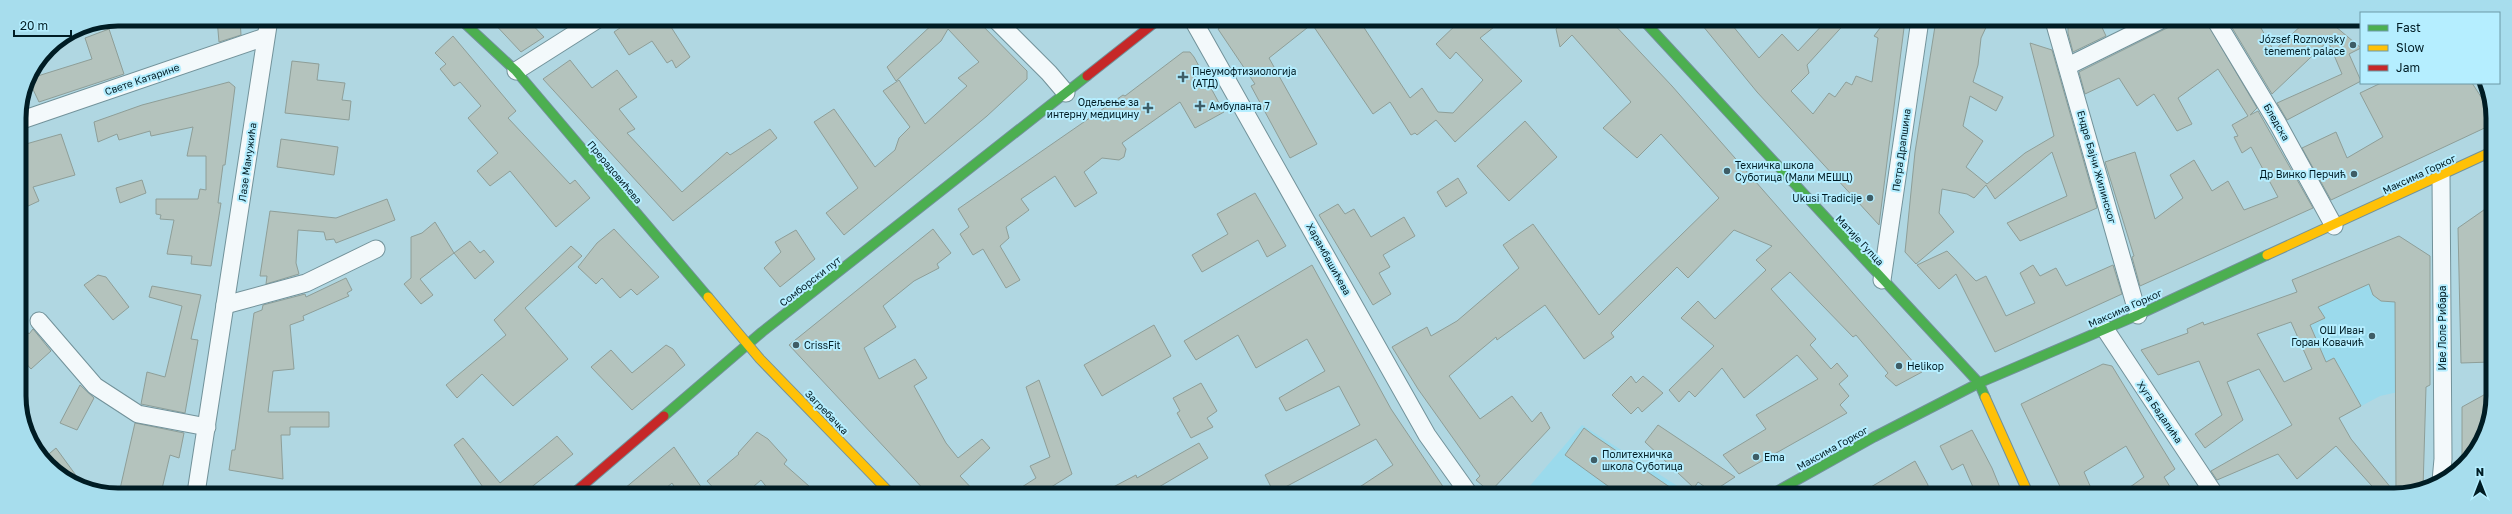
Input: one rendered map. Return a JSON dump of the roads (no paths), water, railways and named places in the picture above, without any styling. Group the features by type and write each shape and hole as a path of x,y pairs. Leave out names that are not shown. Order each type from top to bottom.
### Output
{"main road":[{"name":"Прерадовићева","path":"468,26 516,71 747,344"},
{"name":"Сомборски пут","path":"581,488 747,344 1150,26"},
{"name":"Матије Гупца","path":"1649,26 1882,280 1980,383 2025,488"},
{"name":"Максима Горког","path":"1783,488 1874,437 1980,383 2138,315 2334,226 2486,154"},
{"name":"Загребачка","path":"747,344 885,488"}],"street":[{"name":"Лазе Мамужића","path":"197,488 268,26"},
{"path":"516,71 587,26"},
{"path":"1002,26 1050,73 1066,93"},
{"name":"Харамбашићева","path":"1196,26 1427,435 1466,488"},
{"name":"Петра Драпшина","path":"1882,280 1919,26"},
{"name":"Ендре Бајчи Жилинског","path":"2056,26 2138,315"},
{"path":"2068,66 2149,26"},
{"name":"Бледска","path":"2219,26 2278,124 2334,226"},
{"name":"Свете Катарине","path":"26,119 265,38"},
{"name":"Иве Лоле Рибара","path":"2441,175 2443,451 2441,474"},
{"path":"225,305 306,283 376,249"},
{"path":"39,321 95,386 138,414 207,427"},
{"name":"Хуга Бадалића","path":"2105,328 2210,488"}],"place":[{"name":"József Roznovsky tenement palace","path":"2353,45"},
{"name":"Пнеумофтизиологија (АТД)","path":"1183,77"},
{"name":"Амбуланта 7","path":"1200,106"},
{"name":"Одељење за интерну медицину","path":"1148,108"},
{"name":"Техничка школа Суботица (Мали МЕШЦ)","path":"1727,171"},
{"name":"Др Винко Перчић","path":"2354,174"},
{"name":"Ukusi Tradicije","path":"1870,198"},
{"name":"ОШ Иван Горан Ковачић","path":"2372,336"},
{"name":"CrissFit","path":"796,345"},
{"name":"Helikop","path":"1899,366"},
{"name":"Ema","path":"1756,457"},
{"name":"Политехничка школа Суботица","path":"1594,460"}]}
